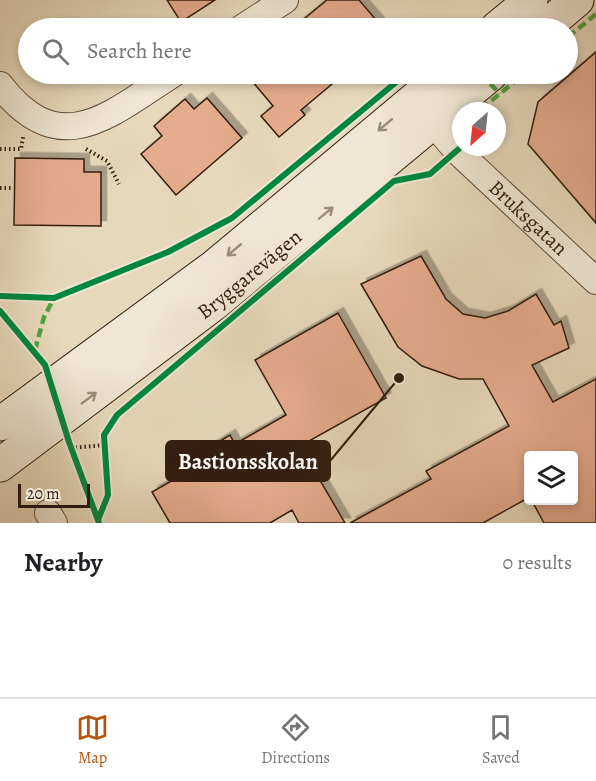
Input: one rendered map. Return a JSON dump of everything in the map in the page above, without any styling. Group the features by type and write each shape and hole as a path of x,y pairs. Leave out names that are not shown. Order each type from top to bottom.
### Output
{"main road":[{"path":"509,18 531,0"},
{"path":"556,18 577,0"},
{"name":"Bryggarevägen","path":"0,465 215,303 423,112 439,84"},
{"name":"Bryggarevägen","path":"2,420 423,112 473,84"}],"street":[{"path":"257,18 285,0"},
{"path":"0,85 14,102 32,116 49,123 79,126 99,121 157,84"},
{"name":"Bruksgatan","path":"423,112 457,151 596,281"},
{"path":"2,420 26,446"}],"path":[{"path":"0,149 21,149 24,133"},
{"path":"83,148 107,161 119,184"},
{"path":"0,188 11,188"},
{"path":"75,459 70,445 105,445"}],"building":[{"path":"167,0 215,0 187,18 178,18"},
{"path":"327,0 359,0 374,18 305,18"},
{"path":"596,52 596,223 528,144 538,102 559,84 578,84 578,68"},
{"path":"254,84 332,84 301,110 305,115 279,137 261,116 273,106"},
{"path":"207,98 242,138 176,195 141,154 162,136 154,126 185,99 194,109"},
{"path":"15,158 84,159 84,172 101,172 101,226 14,225"},
{"path":"421,256 446,299 463,314 485,318 508,311 536,294 554,325 561,321 569,348 532,365 553,402 596,379 596,523 544,523 534,505 578,505 578,451 524,451 524,500 483,523 350,523 431,479 426,471 509,426 483,379 459,379 422,366 398,347 361,284"},
{"path":"338,313 386,398 300,446 345,523 299,523 292,510 270,523 170,523 152,492 203,463 198,454 230,435 235,444 286,415 255,360"}],"marked path":[{"path":"578,29 596,14"},
{"path":"490,84 500,94"},
{"path":"490,102 512,84"},
{"path":"35,350 44,317 54,298"}],"cycle path":[{"path":"0,296 54,298 168,252 232,218 394,84"},
{"path":"98,520 108,495 104,435 117,415 394,181 430,174 452,155"},
{"path":"0,311 45,365 69,442 99,523"}],"place":[{"name":"Bastionsskolan","path":"399,378"}]}
